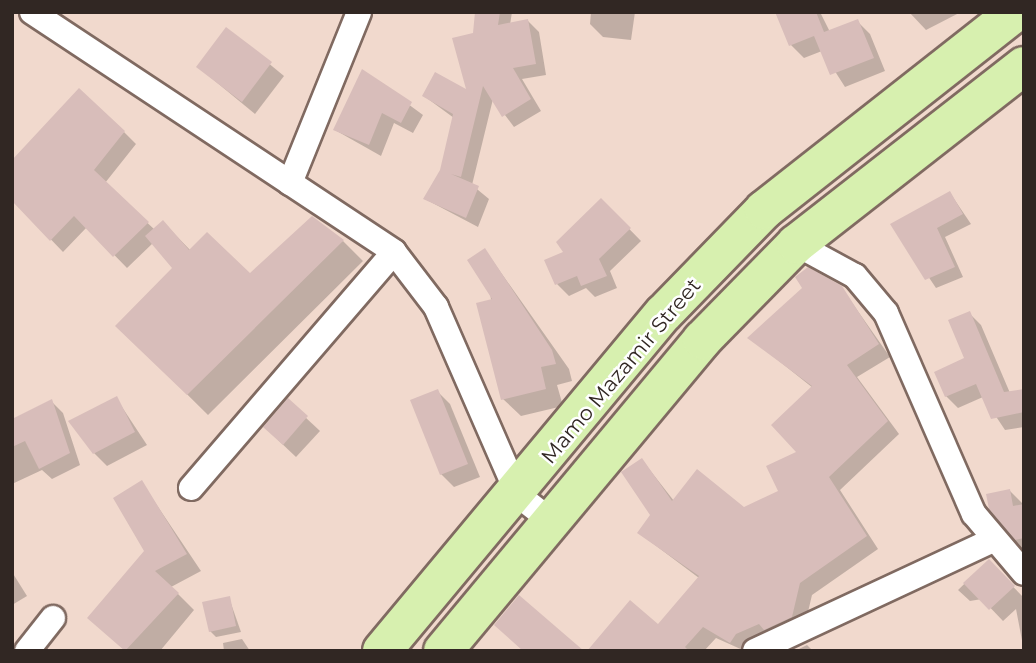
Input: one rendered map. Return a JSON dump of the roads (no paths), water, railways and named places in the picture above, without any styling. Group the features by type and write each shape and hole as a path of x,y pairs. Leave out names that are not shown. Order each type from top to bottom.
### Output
{"main road":[{"name":"Mamo Mazamir Street","path":"382,651 518,495 664,313 764,211 1017,12"},
{"name":"Mamo Mazamir Street","path":"443,651 702,340 796,244 1024,66"}],"street":[{"path":"32,12 394,252 436,307 518,495 551,521"},
{"path":"290,183 359,12"},
{"path":"796,244 855,276 886,313 990,541 1024,573"},
{"path":"191,488 394,252"},
{"path":"755,651 990,541"},
{"path":"27,651 53,618"}]}
